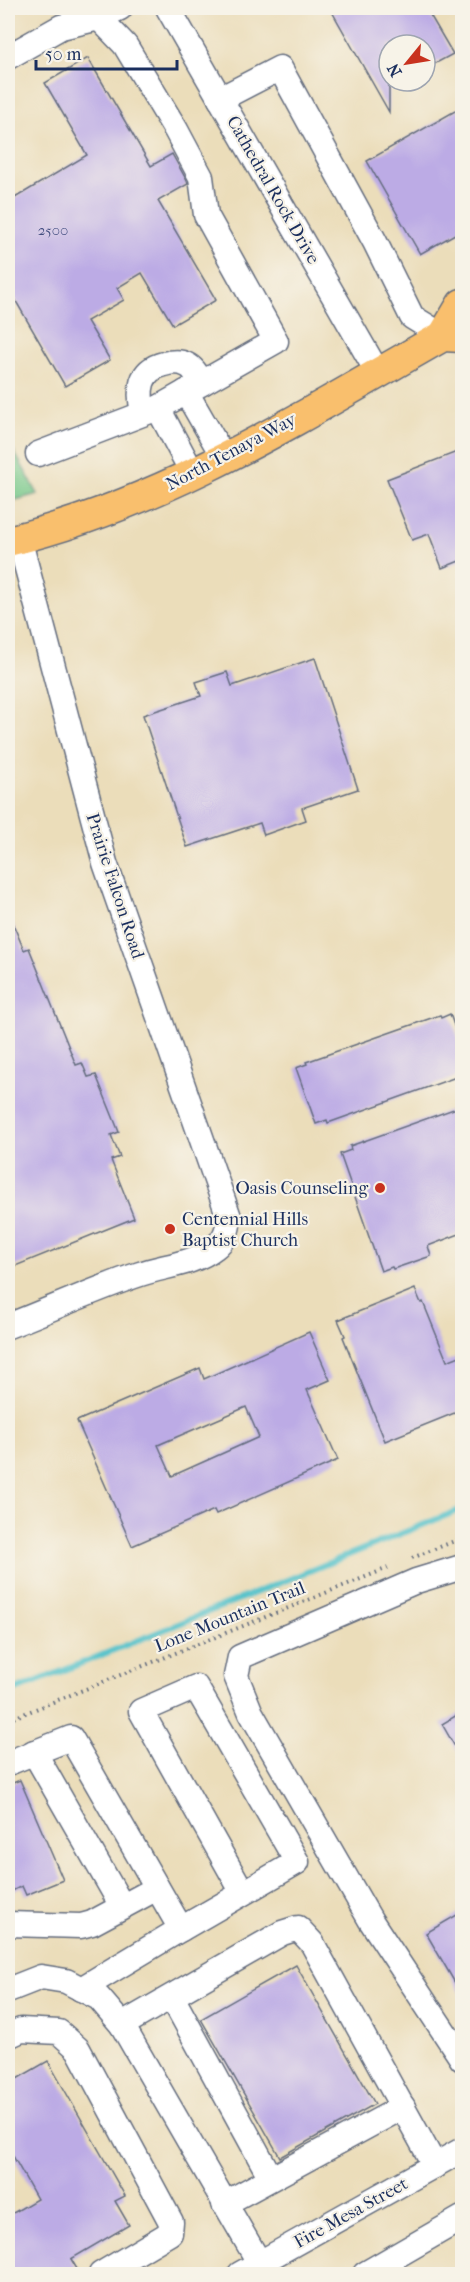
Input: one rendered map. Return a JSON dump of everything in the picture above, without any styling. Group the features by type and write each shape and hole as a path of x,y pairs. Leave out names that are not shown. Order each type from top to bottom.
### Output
{"main road":[{"name":"North Tenaya Way","path":"13,540 117,507 224,458 378,373 453,337 462,304"}],"street":[{"path":"8,57 61,27 99,18 120,8"},
{"name":"Cathedral Rock Drive","path":"168,8 378,373"},
{"path":"38,454 151,410 276,341 206,214 201,177 176,130 124,45 99,18"},
{"path":"220,99 280,68 375,242 412,317 453,337"},
{"path":"193,474 151,410 139,397 144,377 156,366 177,362 188,365 194,387 224,458"},
{"name":"Prairie Falcon Road","path":"8,1326 140,1274 192,1259 213,1249 224,1238 229,1217 105,863 13,540"},
{"path":"462,1567 416,1581 240,1657 236,1676 251,1713 371,1921 462,2060"},
{"path":"81,1989 297,1862 196,1687 141,1711 243,1893"},
{"path":"8,1763 70,1738 181,1929"},
{"path":"34,1752 122,1906"},
{"path":"8,1924 81,1926 92,1923 157,1888"},
{"path":"122,2025 282,1933 298,1928 312,1942 435,2166"},
{"path":"9,1986 40,1977 66,1981 99,1998 122,2025 224,2204 250,2269"},
{"path":"172,1996 271,2178"},
{"path":"8,2036 21,2030 59,2032 78,2049 171,2222 170,2233 101,2274"},
{"path":"224,2204 403,2107"},
{"name":"Fire Mesa Street","path":"250,2269 462,2150"},
{"path":"365,2274 462,2218"}],"path":[{"path":"404,1561 461,1539 462,1547"},
{"name":"Lone Mountain Trail","path":"8,1720 393,1566"}],"green space":[{"path":"8,441 38,494 8,502"}],"building":[{"path":"330,8 426,8 453,54 437,63 437,33 377,33 377,91"},
{"path":"88,58 151,166 172,154 187,181 188,184 158,201 216,300 173,325 142,273 117,288 124,300 87,321 110,360 65,386 13,296 8,299 8,202 87,155 45,83"},
{"path":"378,93 389,93 389,112"},
{"path":"462,107 462,230 420,254 367,161"},
{"path":"462,450 462,560 442,568 429,534 412,540 387,479"},
{"path":"315,658 358,789 302,808 306,820 264,835 260,823 187,847 143,715 201,696 196,682 227,672 232,686"},
{"path":"8,912 24,950 29,948 76,1065 82,1063 88,1077 96,1075 119,1132 111,1135 120,1157 111,1160 134,1218 8,1269"},
{"path":"450,1014 462,1048 462,1075 328,1123 327,1120 316,1124 296,1068 307,1064 306,1062 440,1015 441,1018"},
{"path":"462,1106 462,1233 428,1246 431,1256 381,1271 340,1154 351,1150 350,1146"},
{"path":"415,1289 421,1303 423,1302 447,1361 462,1355 462,1410 385,1441 338,1320"},
{"path":"309,1332 330,1380 307,1390 338,1460 216,1514 214,1510 132,1546 77,1421 200,1368 204,1379","holes":["246,1407 259,1437 172,1476 158,1445"]},
{"path":"462,1712 462,1759 442,1724"},
{"path":"20,1780 63,1880 26,1895 22,1886 8,1893 8,1785"},
{"path":"462,1912 462,1995 426,1933"},
{"path":"296,1965 375,2104 280,2157 201,2019"},
{"path":"48,2061 125,2196 115,2201 129,2225 71,2259 80,2274 8,2274 8,2216 37,2199 8,2147 8,2084"}],"waterway":[{"path":"8,1693 462,1509"}],"place":[{"name":"Oasis Counseling","path":"380,1188"},
{"name":"Centennial Hills Baptist Church","path":"170,1229"}]}
